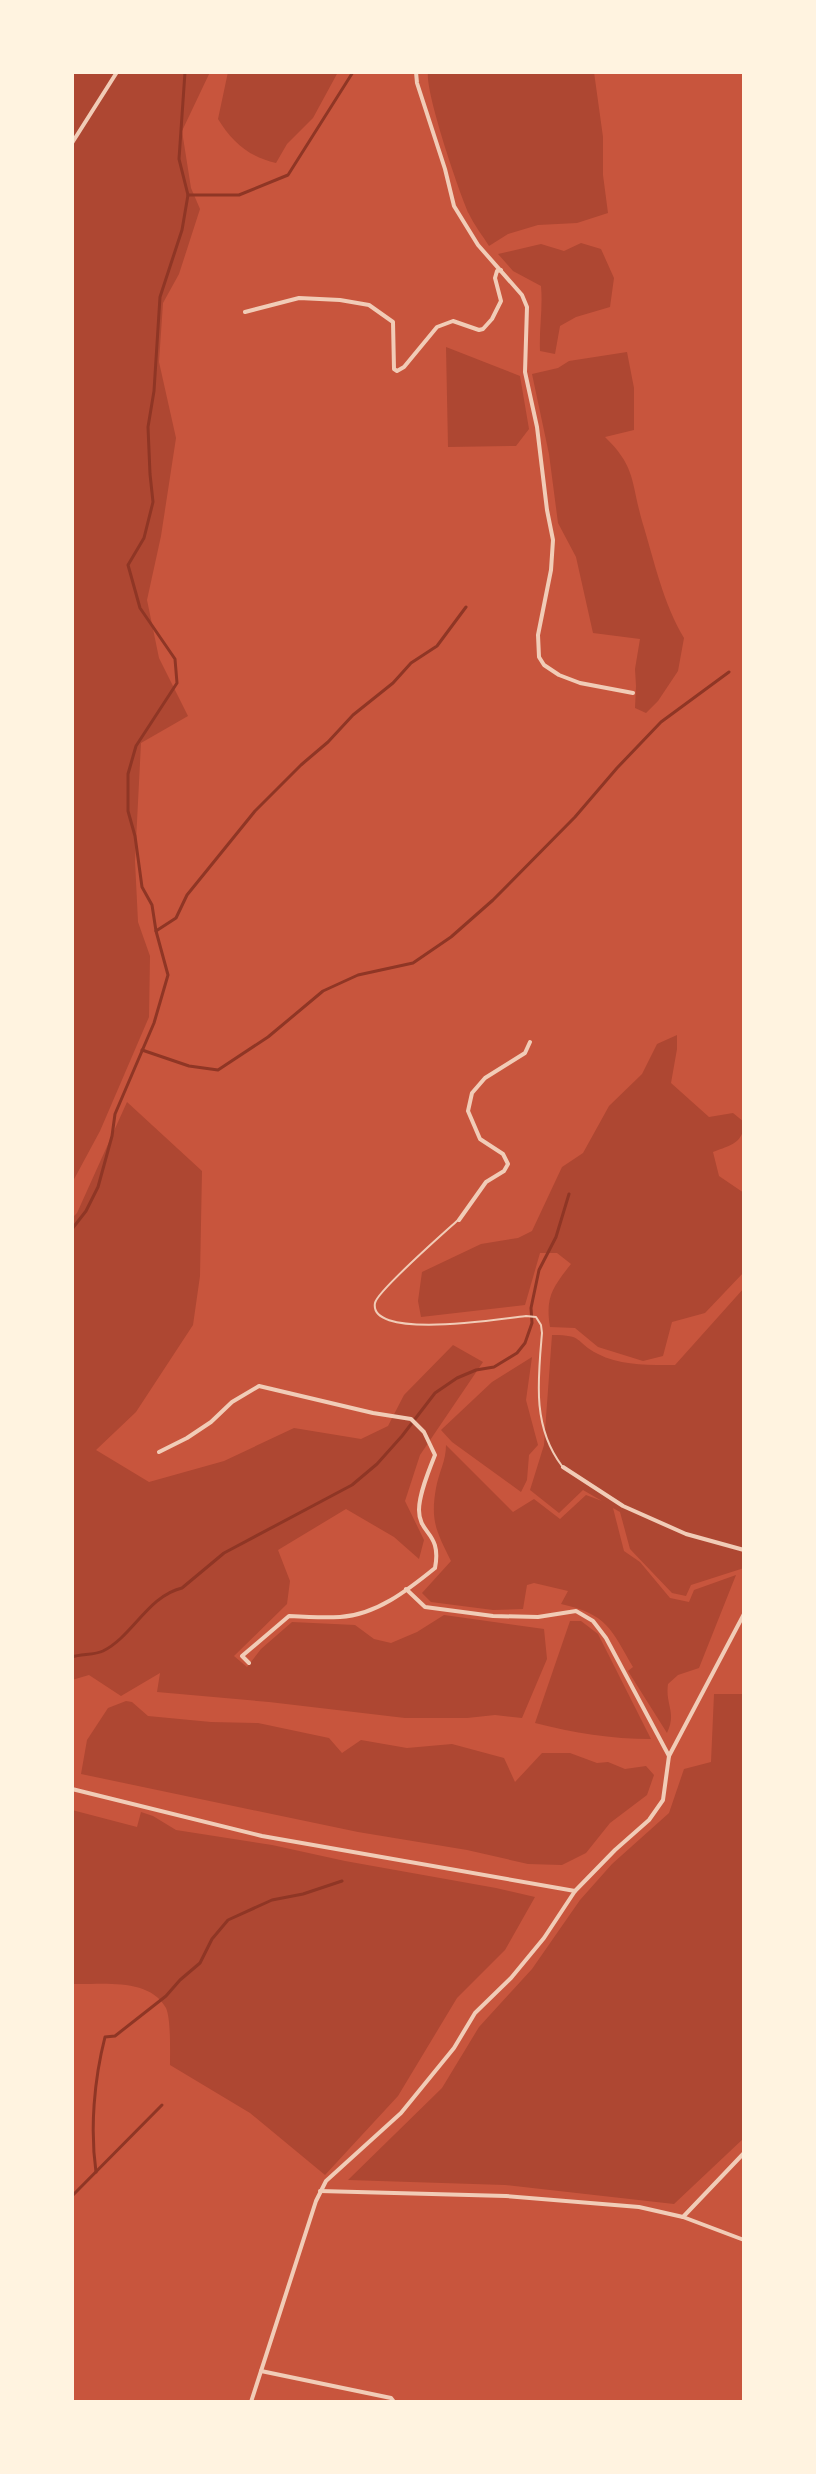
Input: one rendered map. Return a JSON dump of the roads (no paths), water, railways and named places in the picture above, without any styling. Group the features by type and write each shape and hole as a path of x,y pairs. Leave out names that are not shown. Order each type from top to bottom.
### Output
{"street":[{"path":"72,143 117,72"},
{"path":"416,72 454,206 478,245 522,295 527,307 525,372 537,427 553,540 551,570 538,635 539,657 544,665 559,675 580,683 633,693"},
{"path":"245,312 299,298 369,305 393,322 394,369 397,371 404,367 437,327 453,321 483,329 499,309 501,294 495,278 497,271 501,270"},
{"path":"459,1220 486,1182 504,1171 508,1164 503,1154 480,1139 468,1111 472,1093 485,1078 525,1053 530,1042"},
{"path":"159,1452 187,1438 211,1422 232,1402 259,1386 411,1419 424,1432 435,1455 419,1510 424,1527 435,1541 438,1554 435,1568 384,1604 342,1617 289,1616 242,1656 249,1663"},
{"path":"563,1467 623,1506 686,1534 744,1550"},
{"path":"406,1589 425,1607 493,1616 538,1617 566,1611 584,1615 598,1626 606,1638 669,1756"},
{"path":"251,2402 305,2232 326,2181 401,2113 454,2048 475,2013 511,1978 544,1938 575,1891 649,1820 663,1800 669,1756 744,1614"},
{"path":"72,1789 262,1836 575,1891"},
{"path":"683,2217 744,2153"},
{"path":"320,2191 506,2196 639,2207 683,2217 744,2240"},
{"path":"261,2371 391,2398 394,2402"}],"lane":[{"path":"459,1220 421,1253 377,1299 378,1314 402,1324 455,1325 536,1317 542,1333 537,1386 539,1413 552,1450 563,1467"}],"waterway":[{"path":"72,1229 86,1211 98,1187 115,1114 154,1023 168,975 152,905 142,887 128,811 128,774 136,746 177,683 175,659 140,608 128,565 144,538 153,502 148,427 154,391 160,297 182,230 188,195 179,159 185,72"},
{"path":"188,195 239,195 288,175 353,72"},
{"path":"156,931 176,918 187,895 255,811 353,715 393,683 411,663 437,646 466,607"},
{"path":"142,1050 189,1066 218,1070 268,1037 323,991 358,975 413,963 451,937 493,900 575,817 661,722 729,672"},
{"path":"72,1657 103,1651 113,1645 159,1599 182,1588 224,1553 352,1485 377,1464 435,1393 457,1378 494,1367 517,1353 525,1343 532,1323 531,1308 539,1270 556,1237 569,1194"},
{"path":"96,2172 94,2104 105,2037 115,2036 166,1996 200,1963 212,1939 228,1920 272,1900 342,1881"},
{"path":"72,2196 162,2105"}]}
